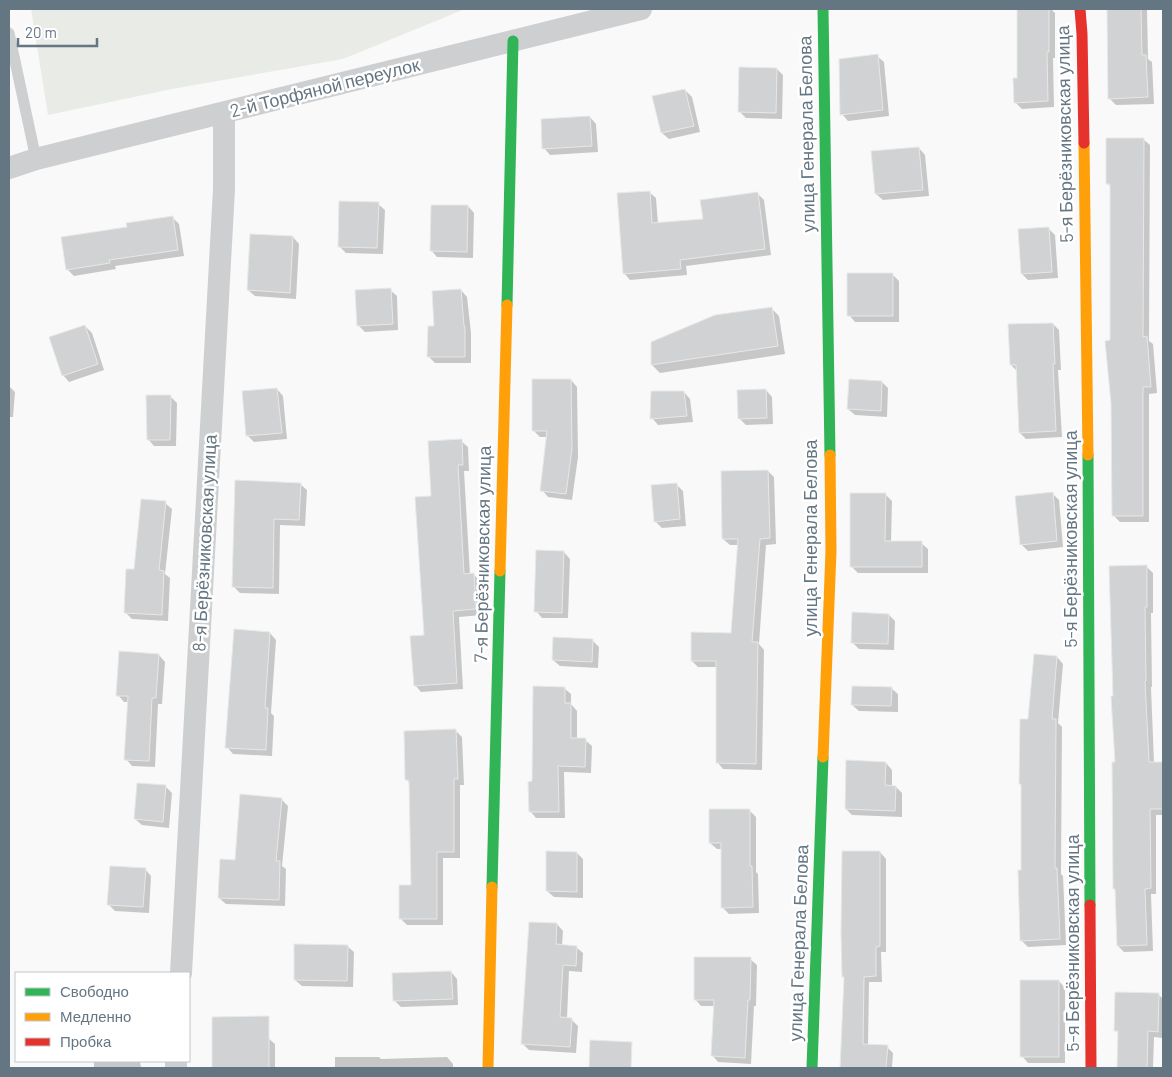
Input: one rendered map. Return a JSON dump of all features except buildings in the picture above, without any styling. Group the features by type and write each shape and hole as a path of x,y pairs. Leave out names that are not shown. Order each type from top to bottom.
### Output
{"street":[{"name":"2-й Торфяной переулок","path":"9,168 36,159 641,9"},
{"name":"улица Генерала Белова","path":"812,1068 831,551 823,9"},
{"name":"5-я Берёзниковская улица","path":"1080,9 1082,34 1089,526 1090,1068"},
{"name":"7-я Берёзниковская улица","path":"488,1068 514,41"},
{"name":"8-я Берёзниковская улица","path":"181,972 224,189 224,113"}],"lane":[{"path":"9,33 36,159"}],"shaded area":[{"path":"31,9 465,9 343,59 172,89 48,115"}],"traffic: fast":[{"path":"823,9 830,455"},
{"path":"507,305 513,41"},
{"path":"1088,455 1090,905"},
{"path":"492,887 500,571"},
{"path":"812,1068 823,757"}],"traffic: slow":[{"path":"1084,143 1088,455"},
{"path":"500,571 507,305"},
{"path":"823,757 831,551 830,455"},
{"path":"488,1068 492,887"}],"traffic: jam":[{"path":"1080,9 1084,143"},
{"path":"1090,905 1091,1068"}]}
